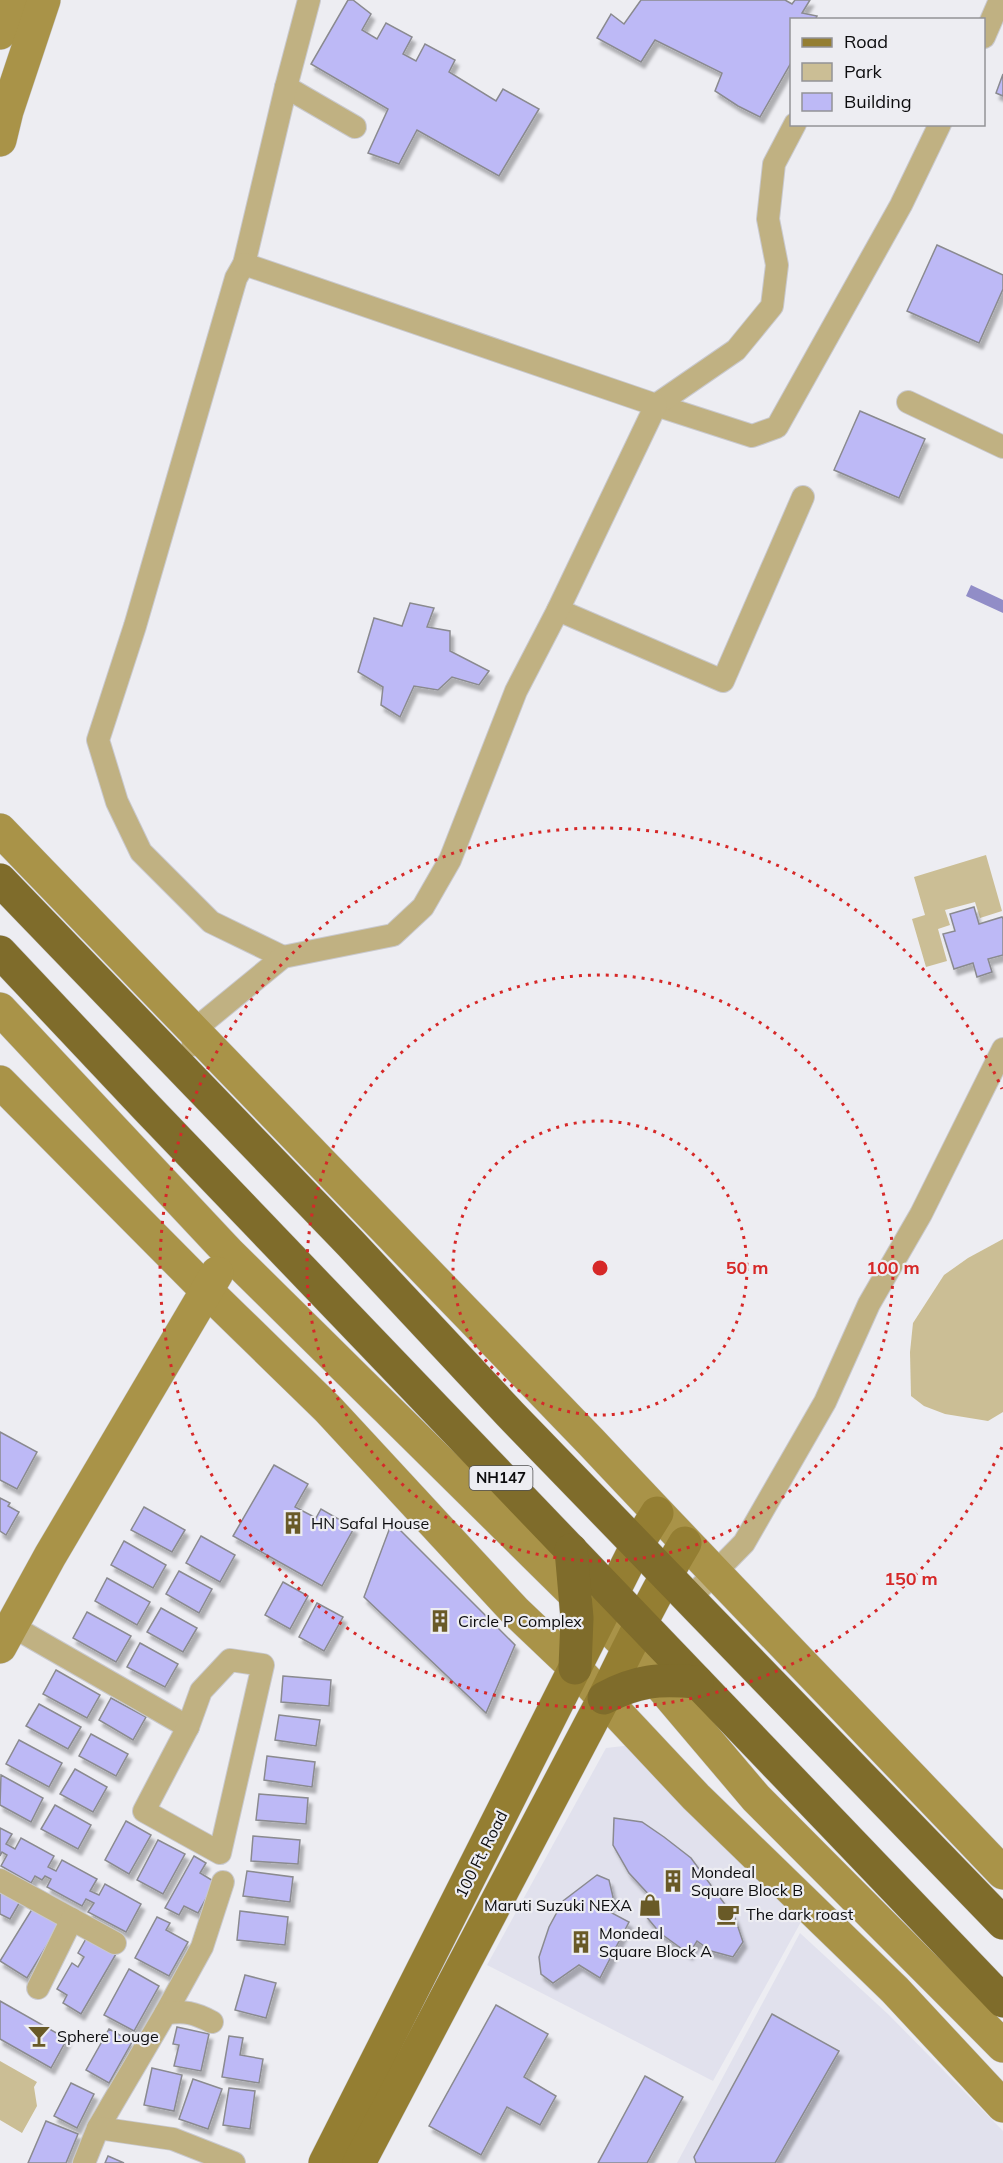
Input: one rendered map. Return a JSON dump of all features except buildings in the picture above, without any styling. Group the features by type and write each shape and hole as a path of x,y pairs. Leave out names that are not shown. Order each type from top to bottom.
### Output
{"highway":[{"name":"NH147","path":"0,880 510,1414 1002,1919"},
{"name":"NH147","path":"0,952 571,1551 606,1607 635,1635 697,1682 1003,2001"},
{"path":"571,1551 577,1618 575,1668"},
{"path":"604,1698 624,1687 658,1681 697,1682"}],"main road":[{"name":"100 Ft. Road","path":"325,2163 637,1545 657,1513"},
{"path":"359,2163 604,1698 666,1575 686,1544"}],"street":[{"path":"0,33 11,0"},
{"path":"0,140 7,111 45,0"},
{"path":"283,957 211,922 141,852 117,802 98,740 135,626 236,278 244,264 309,0"},
{"path":"985,35 1000,0"},
{"path":"286,87 355,127"},
{"path":"190,1077 194,1030 283,957 393,935 423,908 450,860 516,692 656,405 736,350 772,306 777,265 768,219 774,164 794,126"},
{"path":"244,264 752,436 777,427 901,205 939,126"},
{"path":"908,402 1003,447"},
{"path":"558,610 723,681 803,497"},
{"path":"0,830 1003,1873"},
{"path":"0,1009 228,1252 575,1593 606,1607"},
{"path":"689,1599 744,1543 825,1402 869,1304 921,1214 1003,1049"},
{"path":"0,1082 208,1292 328,1409 515,1611 575,1668 696,1797 895,1990 1003,2106"},
{"path":"188,1727 6,1636 50,1556 208,1292 228,1252"},
{"path":"510,1414 538,1387"},
{"path":"635,1635 658,1681 756,1798 1003,2046"},
{"path":"773,1686 798,1659"},
{"path":"230,1660 262,1665 220,1853 144,1811 188,1727 201,1690 230,1660"},
{"path":"0,1880 116,1943"},
{"path":"84,2163 98,2128 202,1947 223,1882"},
{"path":"38,1988 72,1919"},
{"path":"165,2014 180,2011 201,2016 212,2022"},
{"path":"98,2128 174,2139 234,2163"}],"shaded area":[{"path":"971,585 1003,600 1003,613 966,596"},
{"path":"641,1744 807,1911 713,2081 487,1965 606,1748"},
{"path":"800,1933 889,2015 1003,2131 1003,2163 677,2163"}],"green space":[{"path":"986,855 1002,911 980,918 975,902 945,910 950,925 938,929 947,961 926,967 912,919 925,915 914,877"},
{"path":"1003,1239 1003,1412 988,1421 945,1414 924,1406 911,1396 910,1352 913,1323 944,1275 968,1258"},
{"path":"0,2061 37,2082 34,2087 37,2106 22,2133 0,2120"}],"place":[{"name":"HN Safal House","path":"293,1523"},
{"name":"Circle P Complex","path":"440,1621"},
{"name":"Mondeal Square Block B","path":"673,1881"},
{"name":"Maruti Suzuki NEXA","path":"650,1905"},
{"name":"The dark roast","path":"728,1914"},
{"name":"Mondeal Square Block A","path":"581,1942"},
{"name":"Sphere Louge","path":"39,2036"}]}
